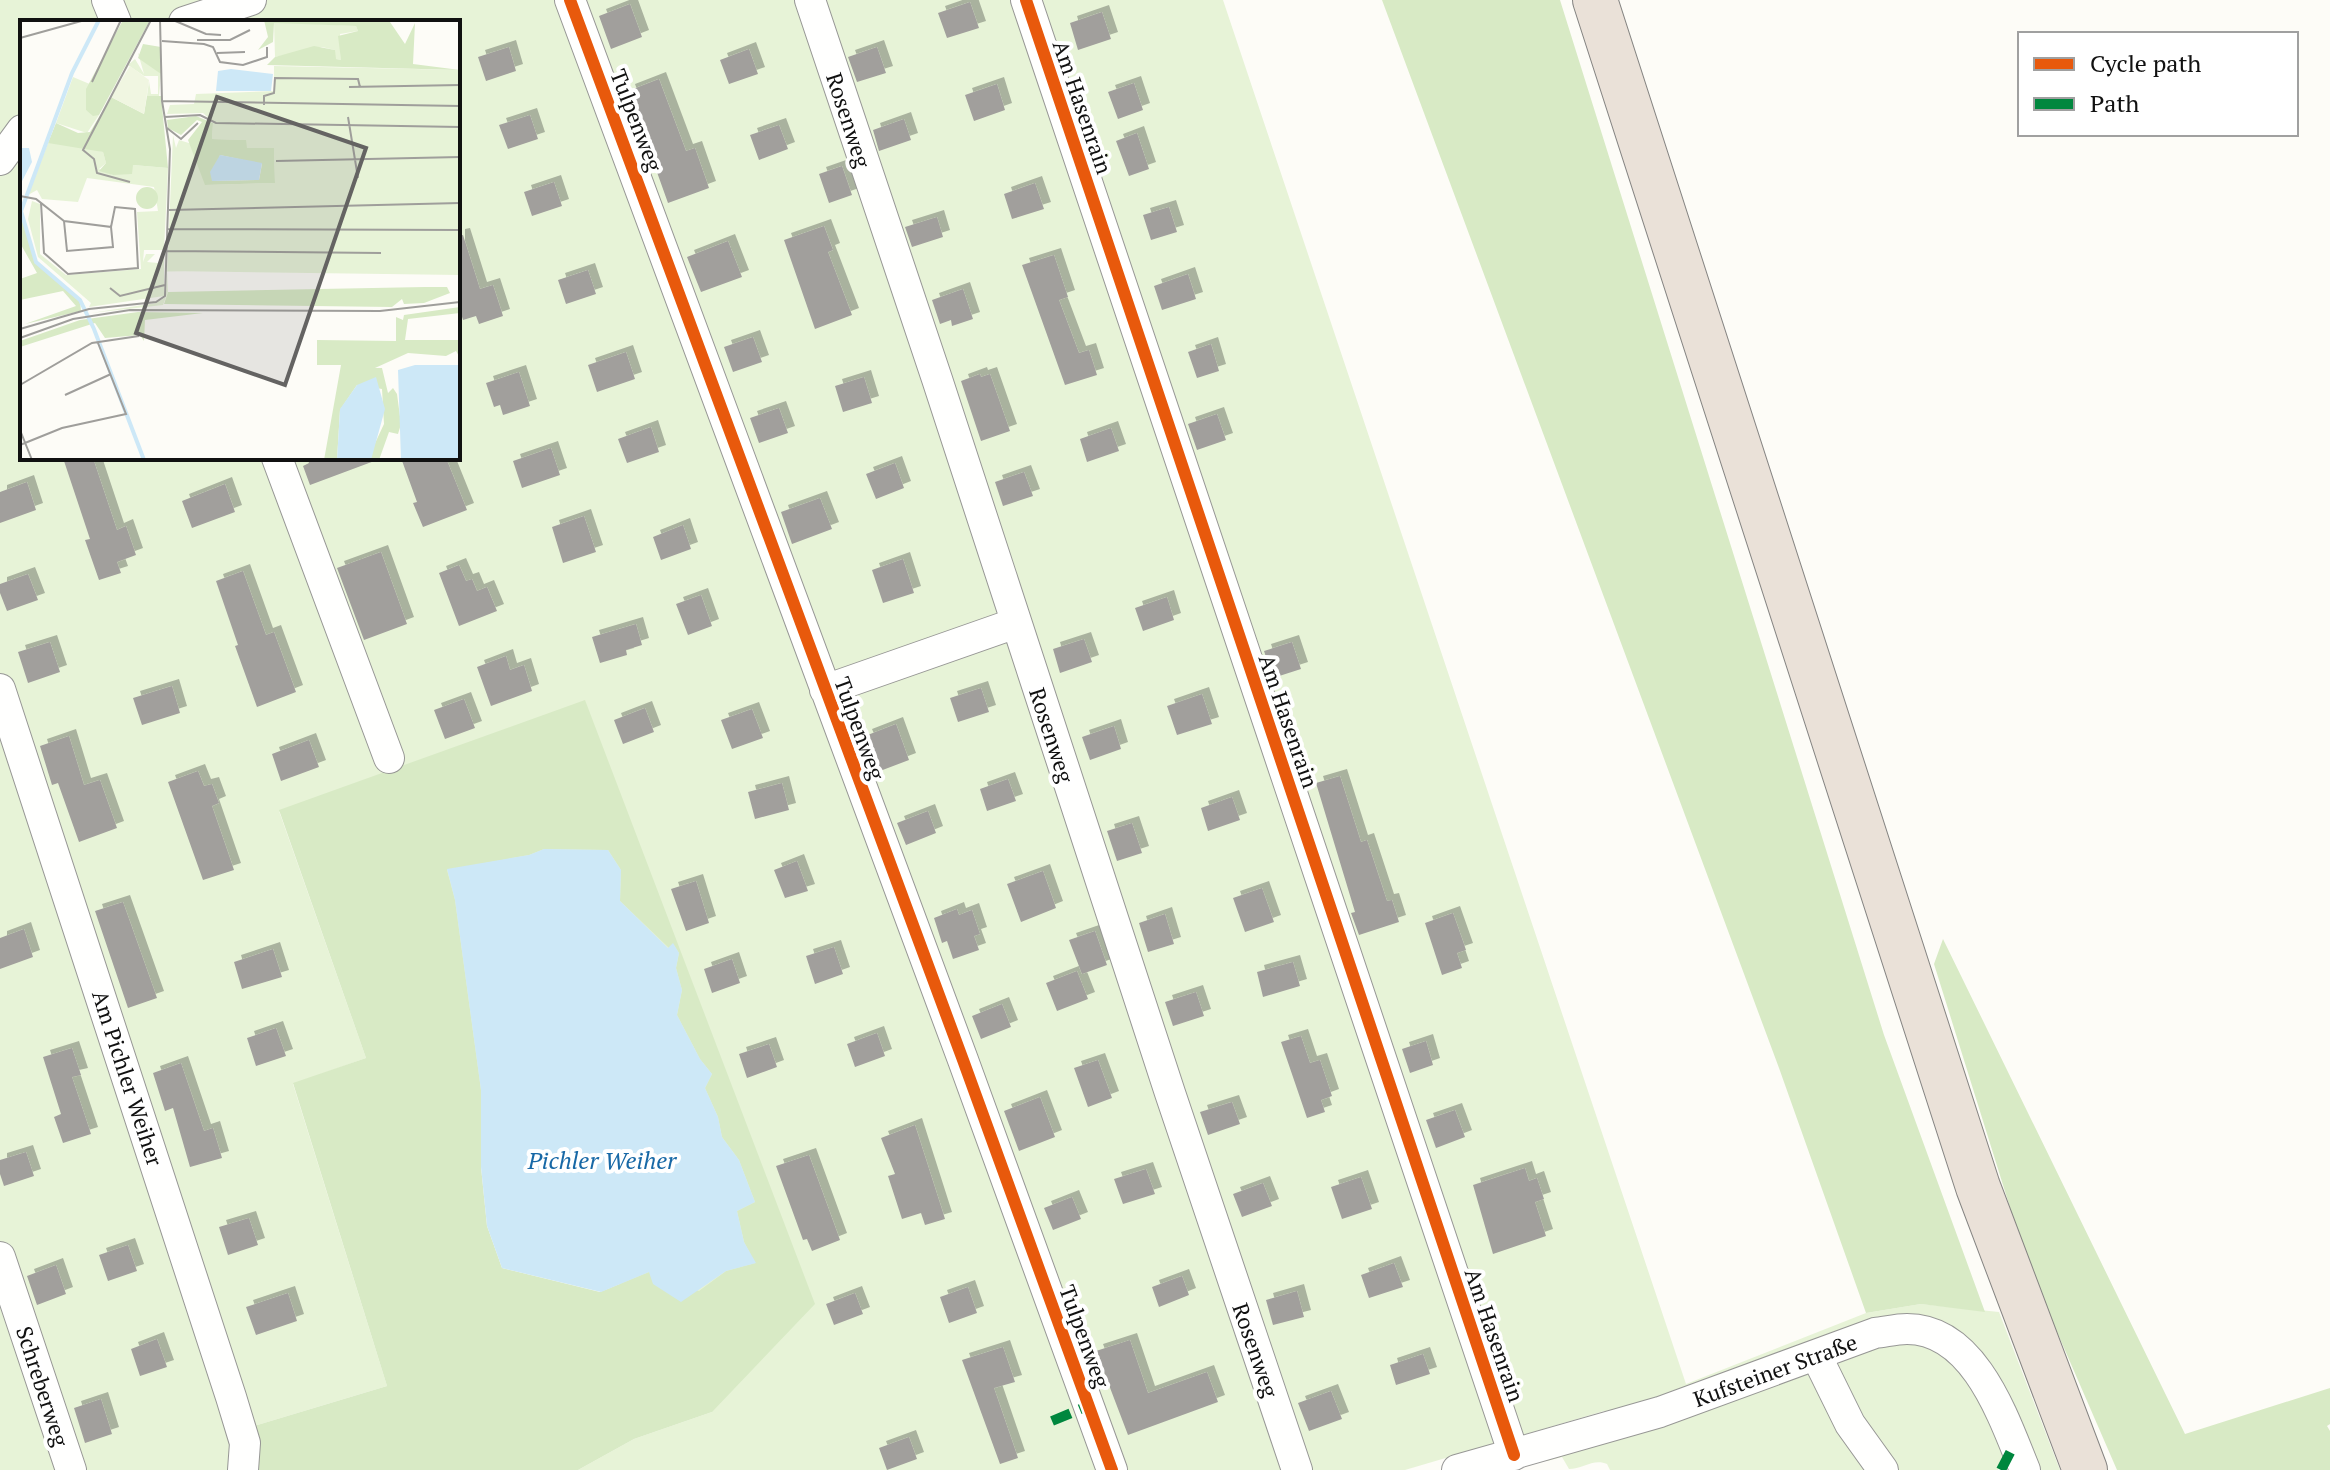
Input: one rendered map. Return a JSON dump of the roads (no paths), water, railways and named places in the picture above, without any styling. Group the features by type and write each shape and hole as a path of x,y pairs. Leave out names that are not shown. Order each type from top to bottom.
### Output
{"highway":[{"path":"1595,0 1974,1173 2085,1470"}],"street":[{"path":"107,0 115,20"},
{"path":"190,20 251,0"},
{"name":"Tulpenweg","path":"570,0 1112,1470"},
{"name":"Rosenweg","path":"810,0 1297,1470"},
{"name":"Am Hasenrain","path":"1026,0 1514,1455"},
{"path":"0,160 20,133"},
{"path":"278,460 389,758"},
{"path":"825,690 1016,623"},
{"name":"Am Pichler Weiher","path":"0,689 231,1397 245,1443 243,1470"},
{"name":"Schreberweg","path":"0,1257 71,1470"},
{"name":"Kufsteiner Straße","path":"1457,1470 1660,1412 1875,1333 1908,1329 1929,1333 1966,1356 1987,1384 2025,1470"},
{"path":"1816,1355 1850,1424 1883,1470"}],"water":[{"name":"Pichler Weiher","path":"544,849 608,850 621,870 620,901 668,948 673,943 679,953 676,968 682,990 677,1015 700,1059 712,1074 705,1088 718,1117 722,1137 739,1160 755,1202 737,1211 744,1242 756,1263 726,1271 681,1302 653,1284 649,1272 601,1292 502,1268 487,1226 481,1167 481,1090 455,900 447,869 529,855"}]}
